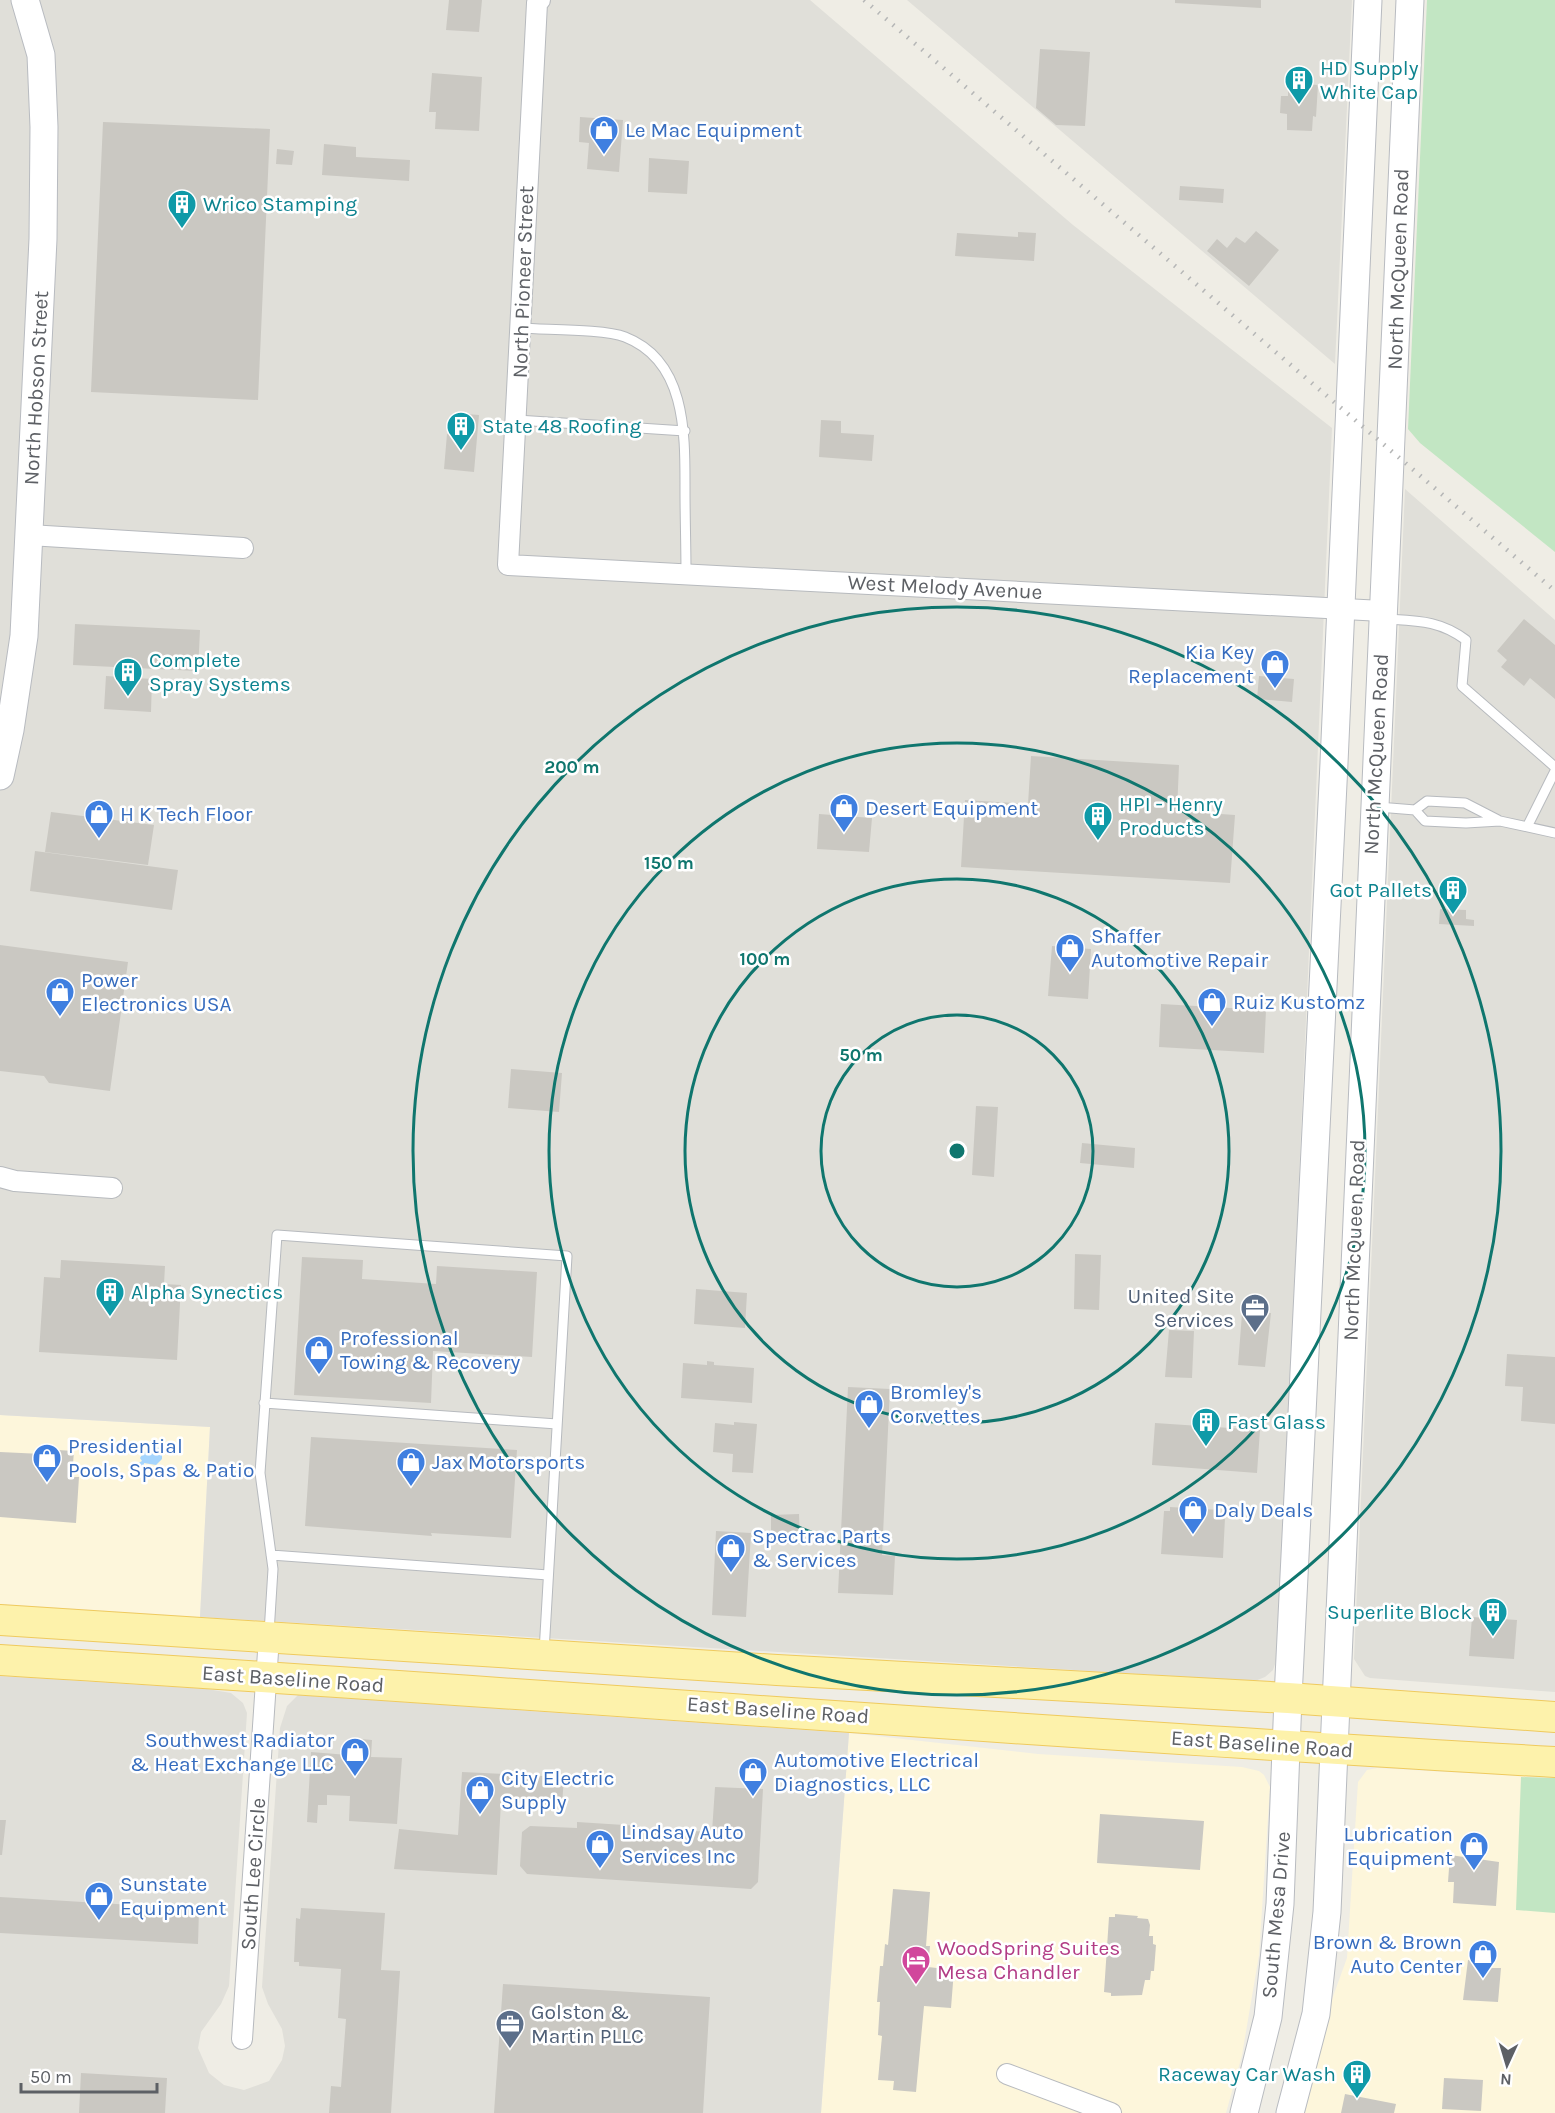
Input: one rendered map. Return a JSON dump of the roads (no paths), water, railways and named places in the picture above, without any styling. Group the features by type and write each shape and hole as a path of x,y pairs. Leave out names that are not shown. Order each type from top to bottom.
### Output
{"main road":[{"name":"North Hobson Street","path":"0,776 10,730 24,636 43,239 44,127 40,55 25,0"},
{"name":"North McQueen Road","path":"1287,1706 1368,0"},
{"name":"North McQueen Road","path":"1335,1725 1354,1237 1410,0"},
{"path":"1367,36 1408,36"},
{"path":"1310,1236 1354,1237"},
{"name":"East Baseline Road","path":"0,1620 777,1670 1287,1706 1335,1725 1555,1762"},
{"name":"East Baseline Road","path":"0,1660 1286,1746 1335,1725 1555,1717"},
{"path":"774,1710 777,1670"},
{"name":"South Mesa Drive","path":"1244,2113 1263,2040 1276,1960 1287,1706"},
{"path":"1290,2113 1316,2014 1324,1962 1335,1725"}],"street":[{"name":"North Pioneer Street","path":"508,565 537,3 540,0"},
{"path":"29,535 243,548"},
{"name":"West Melody Avenue","path":"508,565 1340,607 1382,615"},
{"path":"0,1177 15,1181 112,1188"},
{"name":"South Lee Circle","path":"242,2039 269,1637"},
{"path":"1007,2074 1111,2113"}],"lane":[{"path":"521,328 623,336 649,349 666,370 677,396 685,431 686,573"},
{"path":"517,420 685,431"},
{"path":"1382,615 1448,627 1466,640 1462,686 1555,769 1528,825"},
{"path":"1373,807 1415,810 1426,801 1465,803 1500,821"},
{"path":"1415,810 1425,821 1466,823 1500,821 1528,825 1555,833"},
{"path":"269,1637 271,1555 260,1473 277,1235 567,1256 544,1655"},
{"path":"264,1403 557,1424"},
{"path":"271,1555 548,1575"}],"water":[{"path":"152,1444 162,1450 162,1459 156,1465 144,1463 144,1470 138,1475 132,1467 142,1461 140,1458 144,1451 147,1453"}],"railway":[{"path":"864,0 1555,591"}],"place":[{"name":"HD Supply White Cap","path":"1299,106"},
{"name":"Le Mac Equipment","path":"604,156"},
{"name":"Wrico Stamping","path":"182,230"},
{"name":"State 48 Roofing","path":"461,452"},
{"name":"Kia Key Replacement","path":"1275,690"},
{"name":"Complete Spray Systems","path":"128,698"},
{"name":"Desert Equipment","path":"844,834"},
{"name":"H K Tech Floor","path":"99,840"},
{"name":"HPI - Henry Products","path":"1098,842"},
{"name":"Got Pallets","path":"1453,916"},
{"name":"Shaffer Automotive Repair","path":"1070,974"},
{"name":"Power Electronics USA","path":"60,1018"},
{"name":"Ruiz Kustomz","path":"1212,1028"},
{"name":"Alpha Synectics","path":"110,1318"},
{"name":"United Site Services","path":"1255,1334"},
{"name":"Professional Towing & Recovery","path":"319,1376"},
{"name":"Bromley's Corvettes","path":"869,1430"},
{"name":"Fast Glass","path":"1206,1448"},
{"name":"Presidential Pools, Spas & Patio","path":"47,1484"},
{"name":"Jax Motorsports","path":"411,1488"},
{"name":"Daly Deals","path":"1193,1536"},
{"name":"Spectrac Parts & Services","path":"731,1574"},
{"name":"Superlite Block","path":"1493,1638"},
{"name":"Southwest Radiator & Heat Exchange LLC","path":"355,1778"},
{"name":"Automotive Electrical Diagnostics, LLC","path":"753,1798"},
{"name":"City Electric Supply","path":"480,1816"},
{"name":"Lindsay Auto Services Inc","path":"600,1870"},
{"name":"Lubrication Equipment","path":"1474,1872"},
{"name":"Sunstate Equipment","path":"99,1922"},
{"name":"Brown & Brown Auto Center","path":"1483,1980"},
{"name":"WoodSpring Suites Mesa Chandler","path":"916,1986"},
{"name":"Golston & Martin PLLC","path":"510,2050"},
{"name":"Raceway Car Wash","path":"1357,2100"}]}
